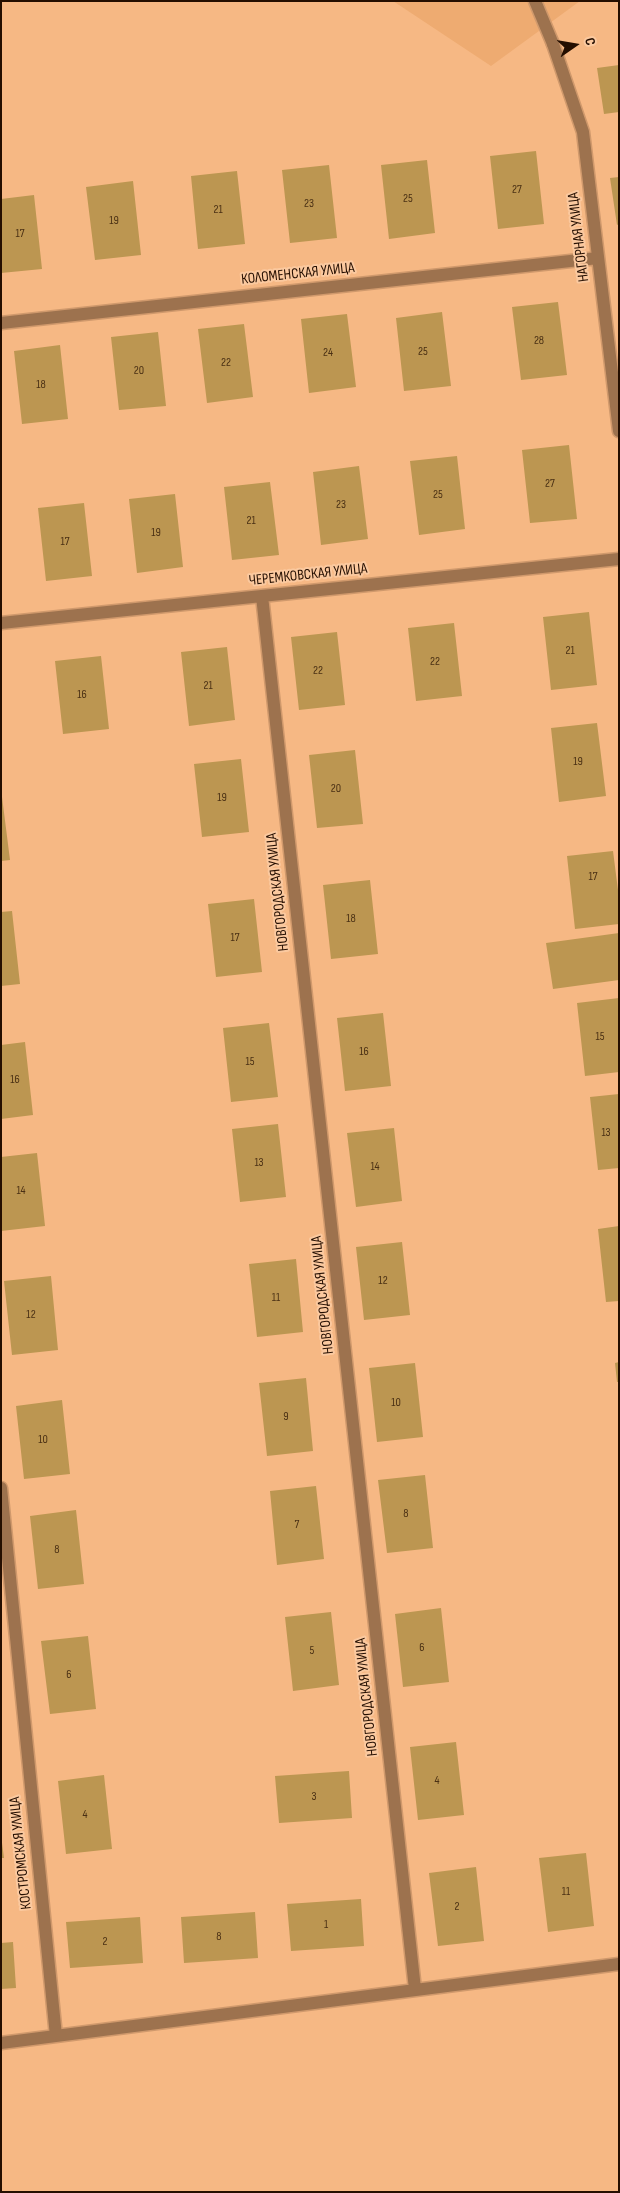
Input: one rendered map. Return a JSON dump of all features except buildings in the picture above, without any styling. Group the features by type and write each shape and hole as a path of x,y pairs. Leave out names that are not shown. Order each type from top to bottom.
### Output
{"street":[{"name":"НАГОРНАЯ УЛИЦА","path":"535,1 553,44 583,132 619,431"},
{"name":"КОЛОМЕНСКАЯ УЛИЦА","path":"1,323 598,258"},
{"name":"ЧЕРЕМКОВСКАЯ УЛИЦА","path":"1,623 619,559"},
{"name":"НОВГОРОДСКАЯ УЛИЦА","path":"262,596 415,1990"},
{"name":"КОСТРОМСКАЯ УЛИЦА","path":"1,1488 56,2036"},
{"path":"1,2043 619,1964"}],"shaded area":[{"path":"393,1 580,1 491,66"}]}
